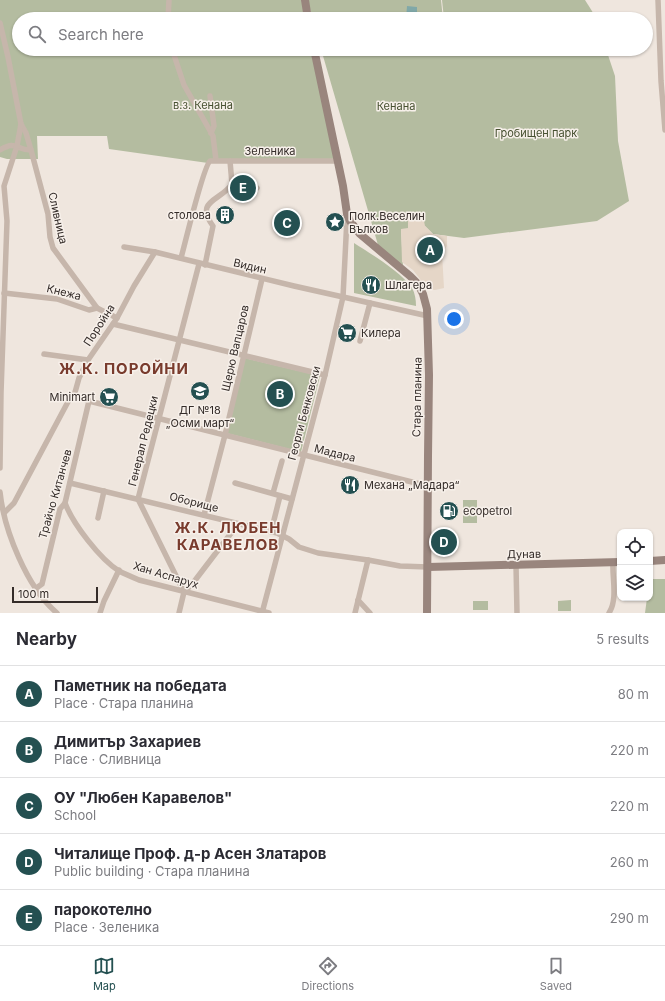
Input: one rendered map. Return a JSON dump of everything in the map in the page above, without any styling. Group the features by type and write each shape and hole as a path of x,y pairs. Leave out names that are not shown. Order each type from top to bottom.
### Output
{"main road":[{"path":"305,0 307,12"},
{"path":"315,56 343,186 347,214"},
{"name":"Стара планина","path":"347,214 352,226 360,234 418,284 423,294 428,316 427,613"},
{"path":"653,561 665,560"},
{"name":"Дунав","path":"428,568 616,562"}],"street":[{"path":"168,12 169,0"},
{"path":"658,0 665,130"},
{"path":"0,24 21,124 17,146 4,186 6,221 0,393 0,468"},
{"path":"174,56 184,86 211,133 216,160 210,161 206,166 182,258"},
{"path":"210,96 214,126 211,133"},
{"name":"Сливница","path":"21,124 26,133 48,214 50,237 53,248 97,308 117,318"},
{"path":"0,150 10,145 31,150"},
{"name":"Зеленика","path":"216,160 337,161"},
{"path":"230,161 232,184 241,180 251,182 257,188"},
{"name":"Генерал Редецки","path":"184,592 138,499 179,340 213,226 206,216 206,208 211,201 232,184"},
{"name":"Георги Бенковски","path":"263,612 325,375 343,297 347,214"},
{"path":"0,220 6,221"},
{"name":"Видин","path":"124,247 182,258 202,265 428,316"},
{"name":"Поройна","path":"4,513 14,503 70,398 74,396 79,378 88,360 114,324 134,286 155,252"},
{"name":"Щерю Вапцаров","path":"204,515 225,435 262,278"},
{"name":"Кнежа","path":"4,293 57,299 89,310 97,308"},
{"path":"360,341 372,304"},
{"path":"114,324 325,375"},
{"path":"44,354 88,360"},
{"name":"Мадара","path":"74,396 158,419 428,486"},
{"name":"Трайчо Китанчев","path":"35,589 42,584 60,509 65,503 89,401"},
{"path":"273,494 282,461"},
{"name":"Оборище","path":"70,482 270,532 282,536 306,550 400,566 428,568"},
{"path":"235,483 292,499"},
{"path":"98,518 104,491"},
{"path":"0,492 1,503 13,542 26,572 35,589 57,613"},
{"path":"270,532 280,496"},
{"name":"Хан Аспарух","path":"65,503 70,516 78,528 103,557 119,570 139,580 269,613"},
{"path":"179,613 184,592 193,583 238,524"},
{"path":"355,613 368,560"},
{"path":"609,613 613,607 616,562"},
{"path":"516,565 517,613"},
{"path":"100,613 106,596 119,570"},
{"path":"358,600 370,613"}],"green space":[{"name":"в.з. Кенана","path":"0,0 305,0 307,12 12,12 12,56 315,56 337,161 208,163 109,149 107,136 37,136 38,159 7,159 0,157"},
{"path":"307,0 441,0 442,12 311,12"},
{"path":"442,0 585,0 593,12 443,12"},
{"path":"323,56 608,56 615,76 618,141 629,201 597,221 464,238 433,234 425,226 408,220 408,229 401,229 403,266 378,245"},
{"path":"354,243 385,263 407,282 414,292 416,306 354,293"},
{"path":"244,358 320,376 301,452 226,433"},
{"path":"463,500 477,500 477,523 463,523"},
{"path":"653,579 665,579 665,613 645,613 647,601 653,601"},
{"path":"571,600 571,611 558,611 558,601"},
{"path":"473,601 488,601 488,610 473,610"}],"shaded area":[{"path":"408,220 424,221 425,226 433,234 447,236 447,246 442,253 444,288 435,290 425,289 413,270 402,262 401,229 408,228"}],"water":[{"path":"407,6 417,7 417,12 407,12"}],"place":[{"name":"парокотелно","path":"243,188"},
{"name":"столова","path":"225,215"},
{"name":"Полк.Веселин Вълков","path":"335,222"},
{"name":"ОУ \"Любен Каравелов\"","path":"287,223"},
{"name":"Паметник на победата","path":"430,250"},
{"name":"Шлагера","path":"371,285"},
{"name":"Килера","path":"347,333"},
{"name":"ДГ №18 „Осми март“","path":"200,391"},
{"name":"Димитър Захариев","path":"280,394"},
{"name":"Minimart","path":"109,397"},
{"name":"Механа „Мадара“","path":"350,485"},
{"name":"ecopetrol","path":"449,511"},
{"name":"Читалище Проф. д-р Асен Златаров","path":"444,542"}],"district":[{"name":"Ж.К. ПОРОЙНИ","path":"124,369"},
{"name":"Ж.К. ЛЮБЕН КАРАВЕЛОВ","path":"228,536"}],"park label":[{"name":"Кенана","path":"396,106"},
{"name":"Гробищен парк","path":"536,133"}]}
